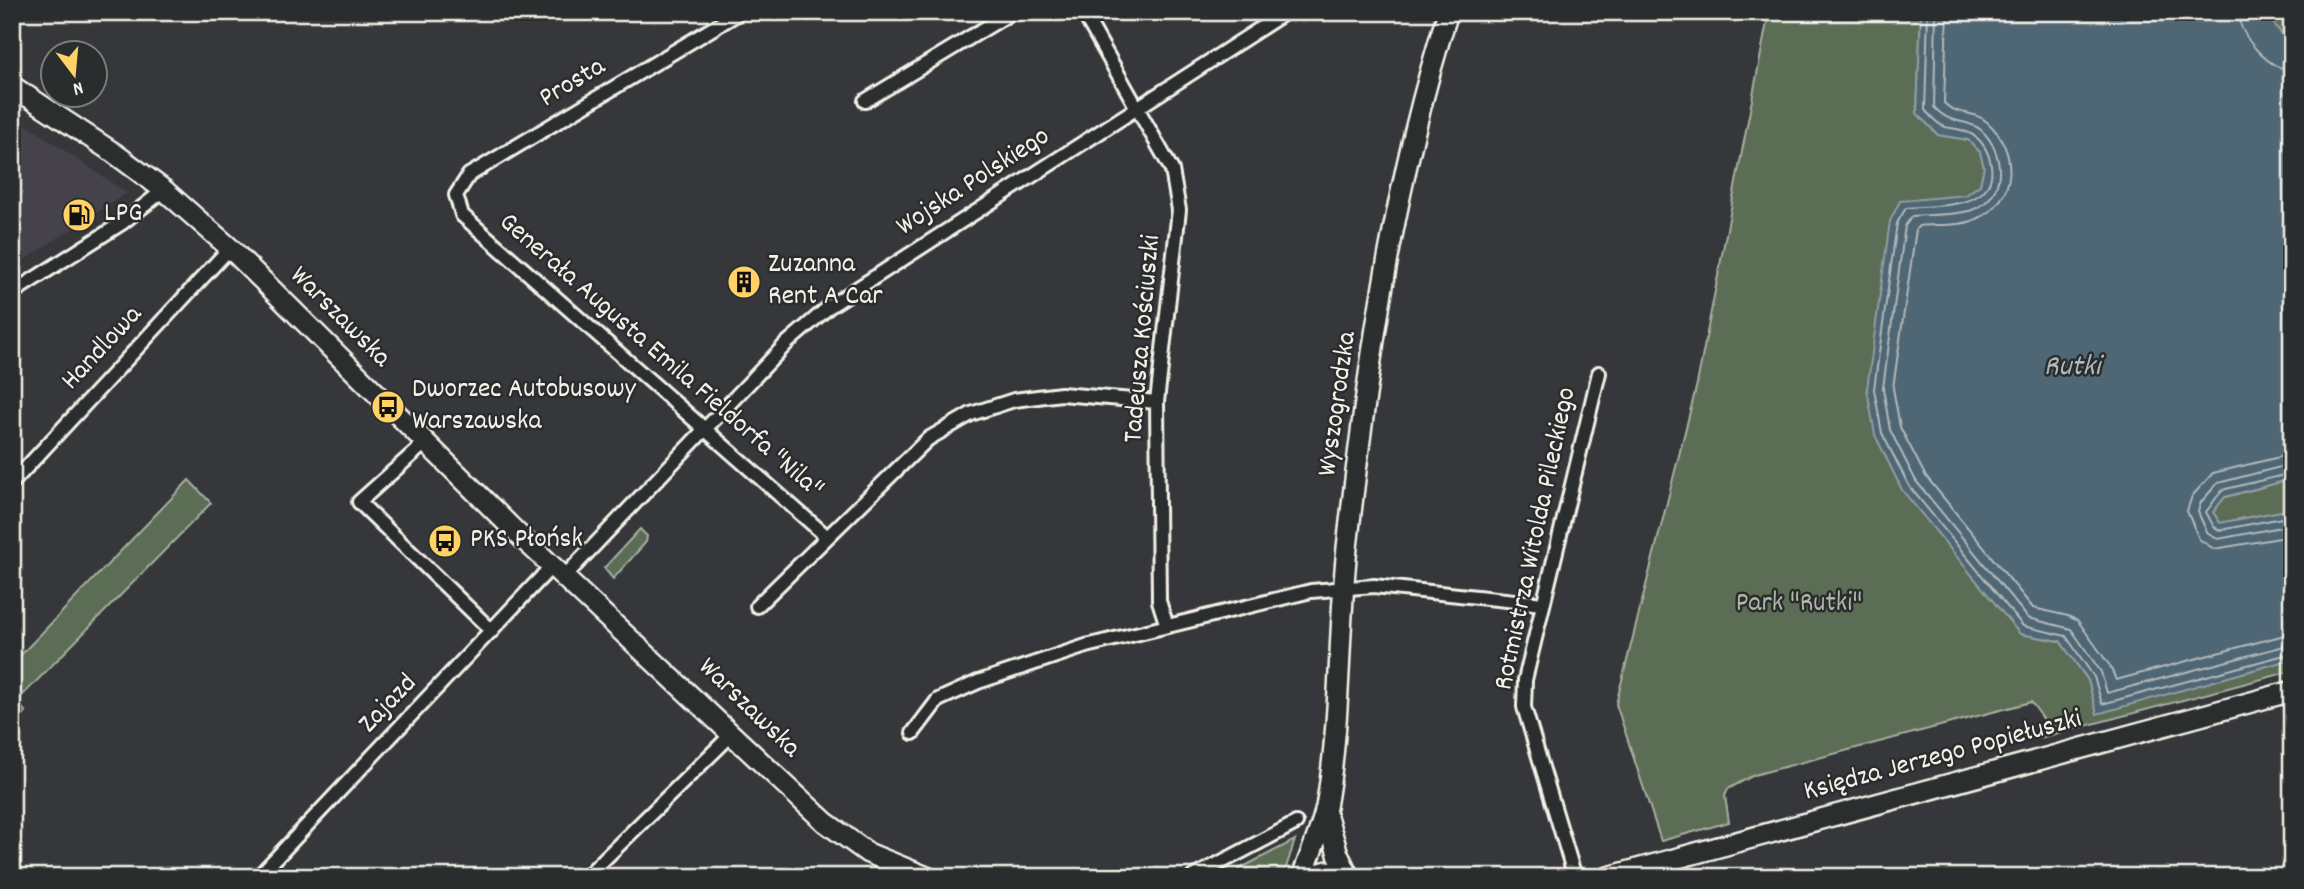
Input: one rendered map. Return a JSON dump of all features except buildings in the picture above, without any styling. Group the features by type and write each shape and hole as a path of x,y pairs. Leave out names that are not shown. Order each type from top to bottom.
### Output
{"street":[{"name":"Prosta","path":"462,215 456,195 469,175 740,12"},
{"path":"865,101 1012,12"},
{"name":"Tadeusza Kościuszki","path":"1083,12 1172,170 1179,209 1157,402 1159,601 1167,626"},
{"name":"Wojska Polskiego","path":"559,570 706,429 787,343 830,306 1286,12"},
{"name":"Wyszogrodzka","path":"1304,877 1325,810 1359,454 1388,268 1407,166 1448,12"},
{"name":"Warszawska","path":"12,86 64,118 164,190 230,248 425,443 825,822 868,853 927,877"},
{"path":"12,293 122,223 164,190"},
{"name":"Generała Augusta Emila Fieldorfa \"Nila\"","path":"462,215 826,536"},
{"name":"Handlowa","path":"12,483 230,248"},
{"name":"Rotmistrza Witolda Pileckiego","path":"1575,877 1524,707 1525,680 1599,373"},
{"path":"757,606 928,439 971,414 1014,400 1061,394 1157,402"},
{"path":"425,443 359,502 492,631"},
{"name":"Zajazd","path":"258,877 492,631 559,570"},
{"path":"914,733 938,700 978,682 1086,646 1311,591 1374,586 1544,604"},
{"name":"Księdza Jerzego Popiełuszki","path":"1608,877 2292,691"},
{"path":"586,877 635,825 733,733"},
{"name":"Wyszogrodzka","path":"1325,810 1347,877"},
{"path":"1193,877 1296,823"},
{"path":"1304,877 1328,871 1347,877"}],"shaded area":[{"path":"12,115 127,193 12,268"}],"green space":[{"name":"Park \"Rutki\"","path":"1769,12 1921,12 1917,113 1938,135 1968,140 1980,152 1984,167 1980,185 1966,195 2020,634 2060,641 2088,680 2097,713 2292,659 2292,671 2040,738 2047,724 2031,702 1754,775 1728,789 1725,796 1729,822 1661,841 1616,704 1697,384"},
{"path":"2264,12 2292,12 2292,46"},
{"path":"2292,479 2292,509 2220,523 2213,512 2225,497"},
{"path":"189,480 211,503 16,702 26,712 12,726 12,664"},
{"path":"640,529 647,536 646,542 613,579 604,568"},
{"path":"1295,840 1283,877 1243,877 1239,869"}],"water":[{"name":"Rutki","path":"1921,12 2264,12 2292,46 2292,479 2225,497 2213,512 2220,523 2292,509 2292,659 2097,714 2088,680 2060,641 2020,634 1902,490 1875,435 1867,389 1890,221 1900,201 1966,195 1980,185 1984,167 1980,152 1968,140 1938,135 1917,113"}],"place":[{"name":"LPG","path":"79,215"},
{"name":"Zuzanna Rent A Car","path":"744,282"},
{"name":"Dworzec Autobusowy Warszawska","path":"388,407"},
{"name":"PKS Płońsk","path":"445,541"}]}
